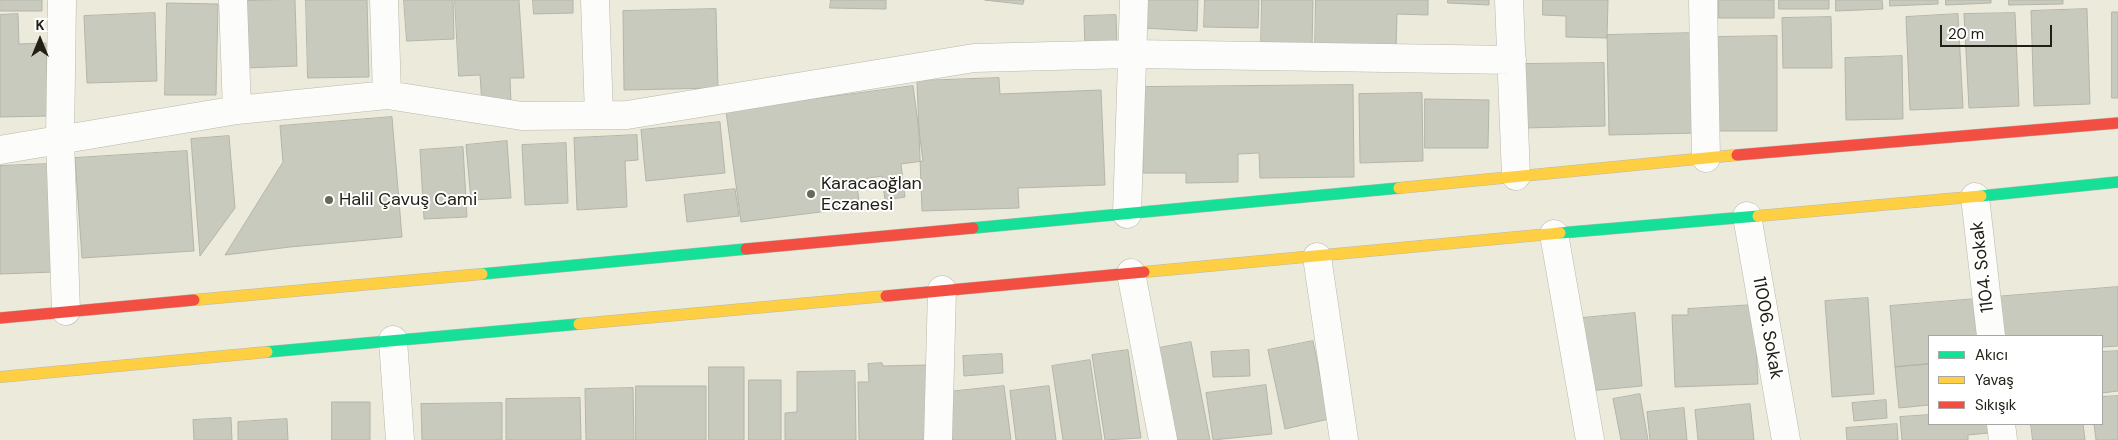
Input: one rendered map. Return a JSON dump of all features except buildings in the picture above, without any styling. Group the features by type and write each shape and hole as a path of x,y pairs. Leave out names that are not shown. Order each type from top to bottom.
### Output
{"main road":[{"path":"0,318 1127,214 1706,158 2118,123"},
{"path":"0,377 1747,216 1975,197 2118,182"}],"street":[{"path":"62,0 60,140 66,311"},
{"path":"233,0 237,110"},
{"path":"384,0 387,94"},
{"path":"595,0 599,115"},
{"path":"1127,214 1134,0"},
{"path":"1509,0 1516,176"},
{"path":"1702,0 1706,158"},
{"path":"0,150 237,110 387,94 522,116 627,114 974,58 1132,54 1512,60"},
{"name":"1104. Sokak","path":"1975,197 1991,335"},
{"name":"11006. Sokak","path":"1747,216 1786,440"},
{"path":"1554,234 1590,440"},
{"path":"1317,257 1344,440"},
{"path":"1131,273 1163,440"},
{"path":"938,440 942,290"},
{"path":"393,340 400,440"},
{"path":"2002,425 2003,440"}],"traffic: fast":[{"path":"1981,196 2118,182"},
{"path":"973,228 1399,188"},
{"path":"1560,233 1758,216"},
{"path":"482,274 746,249"},
{"path":"267,352 579,324"}],"traffic: slow":[{"path":"1399,188 1737,155"},
{"path":"1758,216 1981,196"},
{"path":"1144,272 1560,233"},
{"path":"194,300 482,274"},
{"path":"579,324 886,296"},
{"path":"0,377 267,352"}],"traffic: jam":[{"path":"1737,155 2118,123"},
{"path":"746,249 973,228"},
{"path":"886,296 1144,272"},
{"path":"0,318 194,300"}],"place":[{"name":"Karacaoğlan Eczanesi","path":"811,194"},
{"name":"Halil Çavuş Cami","path":"329,200"}]}
